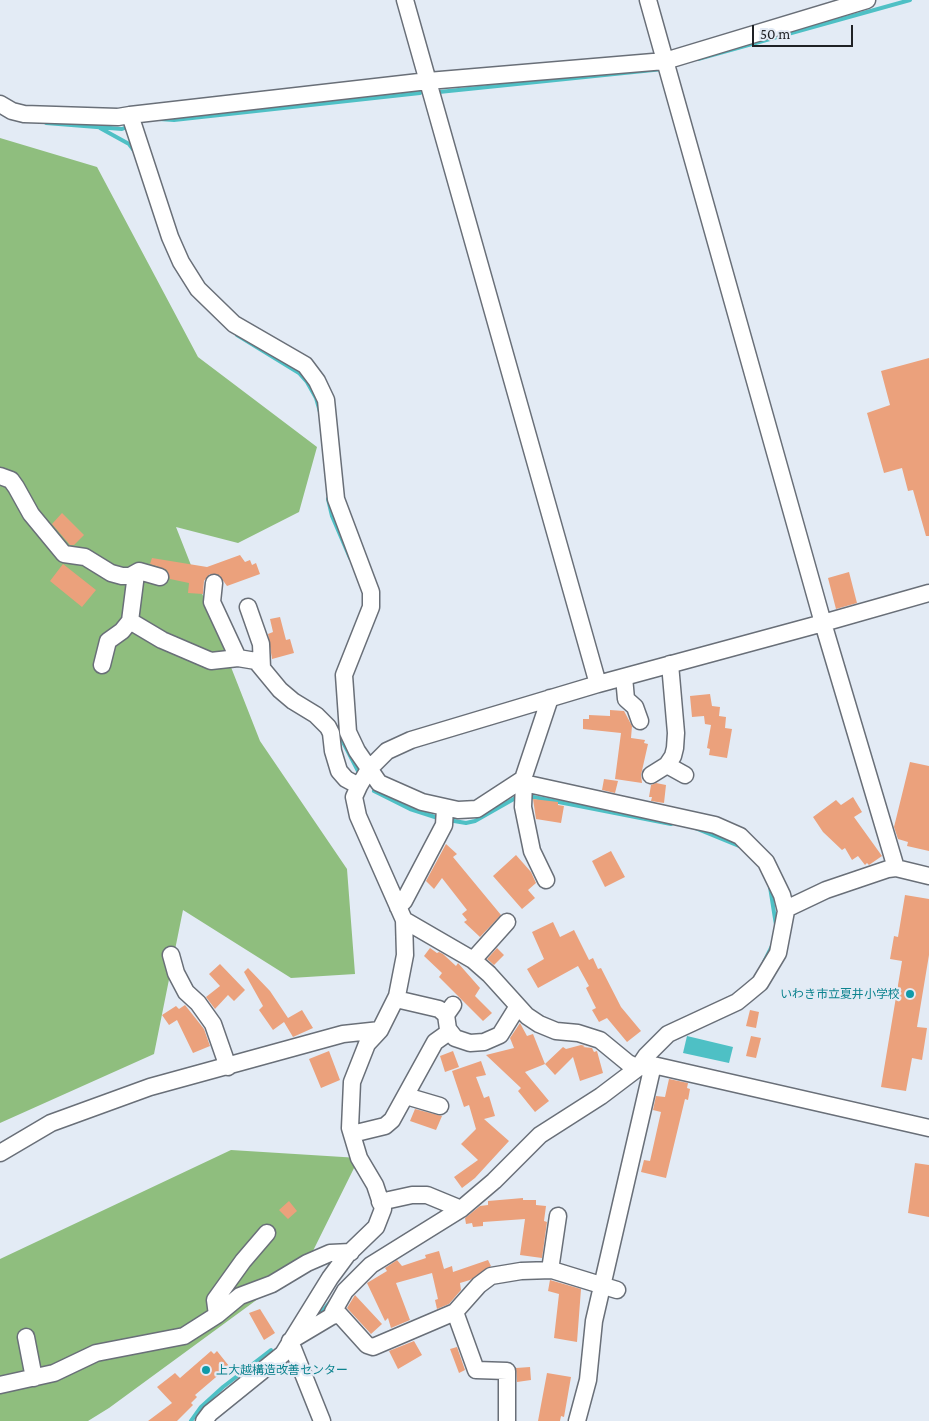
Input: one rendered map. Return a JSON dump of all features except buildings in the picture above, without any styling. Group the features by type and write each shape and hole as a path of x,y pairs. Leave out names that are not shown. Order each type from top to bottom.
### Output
{"street":[{"path":"405,0 598,684"},
{"path":"648,0 823,623 896,868"},
{"path":"0,104 12,111 24,114 118,117 133,123 428,81 666,66 867,0"},
{"path":"133,123 170,237 181,262 198,289 234,324 305,365 317,381 326,400 336,499 371,592 371,607 344,675 348,732 379,783 422,802 445,817"},
{"path":"0,476 11,480 31,514 64,554 85,557 111,573 122,576 136,574 139,571 160,577"},
{"path":"102,665 108,641 122,631 130,621 136,574"},
{"path":"214,583 212,602 238,658"},
{"path":"204,1421 210,1414 284,1354 290,1341 331,1284 351,1252 376,1227 382,1209 375,1185 359,1158 350,1128 352,1082 367,1044 380,1030 396,999 405,955 401,914 358,816 354,797 369,769 387,751 411,740 598,684 929,594"},
{"path":"248,607 261,644 262,668"},
{"path":"130,621 162,640 210,661 238,658 256,661 280,690 292,701 316,715 328,727 339,771 346,779 359,786"},
{"path":"651,775 667,765 673,756 676,733 670,664"},
{"path":"624,677 626,699 635,707 640,721"},
{"path":"546,880 532,851 523,790 527,770 550,698"},
{"path":"667,765 685,775"},
{"path":"290,1341 333,1312 345,1291 371,1264 494,1181 540,1135 601,1096 638,1065 668,1034 737,1002 760,983 778,952 783,935 786,909 778,885 766,862 751,845 724,827 523,790 477,809 458,810 445,817 404,901 401,914"},
{"path":"786,909 826,890 881,870 896,868 929,876"},
{"path":"401,914 473,960 490,974 527,1016 556,1031 578,1033 600,1040 638,1065 929,1128"},
{"path":"473,960 507,922"},
{"path":"171,955 176,973 186,992 198,1003 212,1024 228,1067"},
{"path":"396,999 449,1010 449,1032"},
{"path":"449,1032 465,1043 493,1039 500,1035 518,1006"},
{"path":"0,1153 51,1123 150,1087 343,1034 380,1030"},
{"path":"352,1134 385,1126 392,1120 434,1042 449,1032"},
{"path":"577,1421 588,1380 594,1321 610,1288 638,1065"},
{"path":"406,1096 440,1106"},
{"path":"380,1202 412,1195 427,1195 456,1207"},
{"path":"550,1270 558,1216"},
{"path":"217,1316 215,1300 243,1261 267,1233"},
{"path":"0,1384 54,1373 96,1353 184,1336 217,1316 240,1296 272,1284 307,1263 330,1253 351,1252"},
{"path":"333,1312 339,1314 367,1345 373,1347 456,1312 479,1285 491,1276 521,1271 550,1270 610,1288"},
{"path":"331,1284 333,1312"},
{"path":"456,1312 476,1370 508,1372 507,1421"},
{"path":"26,1337 34,1378"},
{"path":"290,1341 322,1421"}],"green space":[{"path":"0,138 97,167 198,357 317,447 299,512 238,543 176,527 260,741 347,869 355,974 291,978 183,910 154,1054 0,1123"},
{"path":"231,1150 359,1158 307,1263 109,1408 88,1421 0,1421 0,1259"}],"water":[{"path":"687,1036 733,1047 729,1063 683,1053"}],"waterway":[{"path":"698,59 910,0"},
{"path":"439,92 663,69"},
{"path":"159,119 174,120 420,93"},
{"path":"46,123 122,129 130,126"},
{"path":"100,128 129,144 135,152"},
{"path":"237,335 299,373 307,382 316,398 320,412"},
{"path":"328,499 332,516 350,558"},
{"path":"342,735 343,742 358,771"},
{"path":"374,791 410,809 441,819"},
{"path":"448,820 466,823 475,821 519,796"},
{"path":"528,796 671,824"},
{"path":"695,828 739,846"},
{"path":"770,887 776,925"},
{"path":"764,962 773,944"},
{"path":"319,1315 331,1301"},
{"path":"191,1421 201,1407 223,1387 271,1350"}],"place":[{"name":"いわき市立夏井小学校","path":"910,994"},
{"name":"上大越構造改善センター","path":"206,1370"}]}
